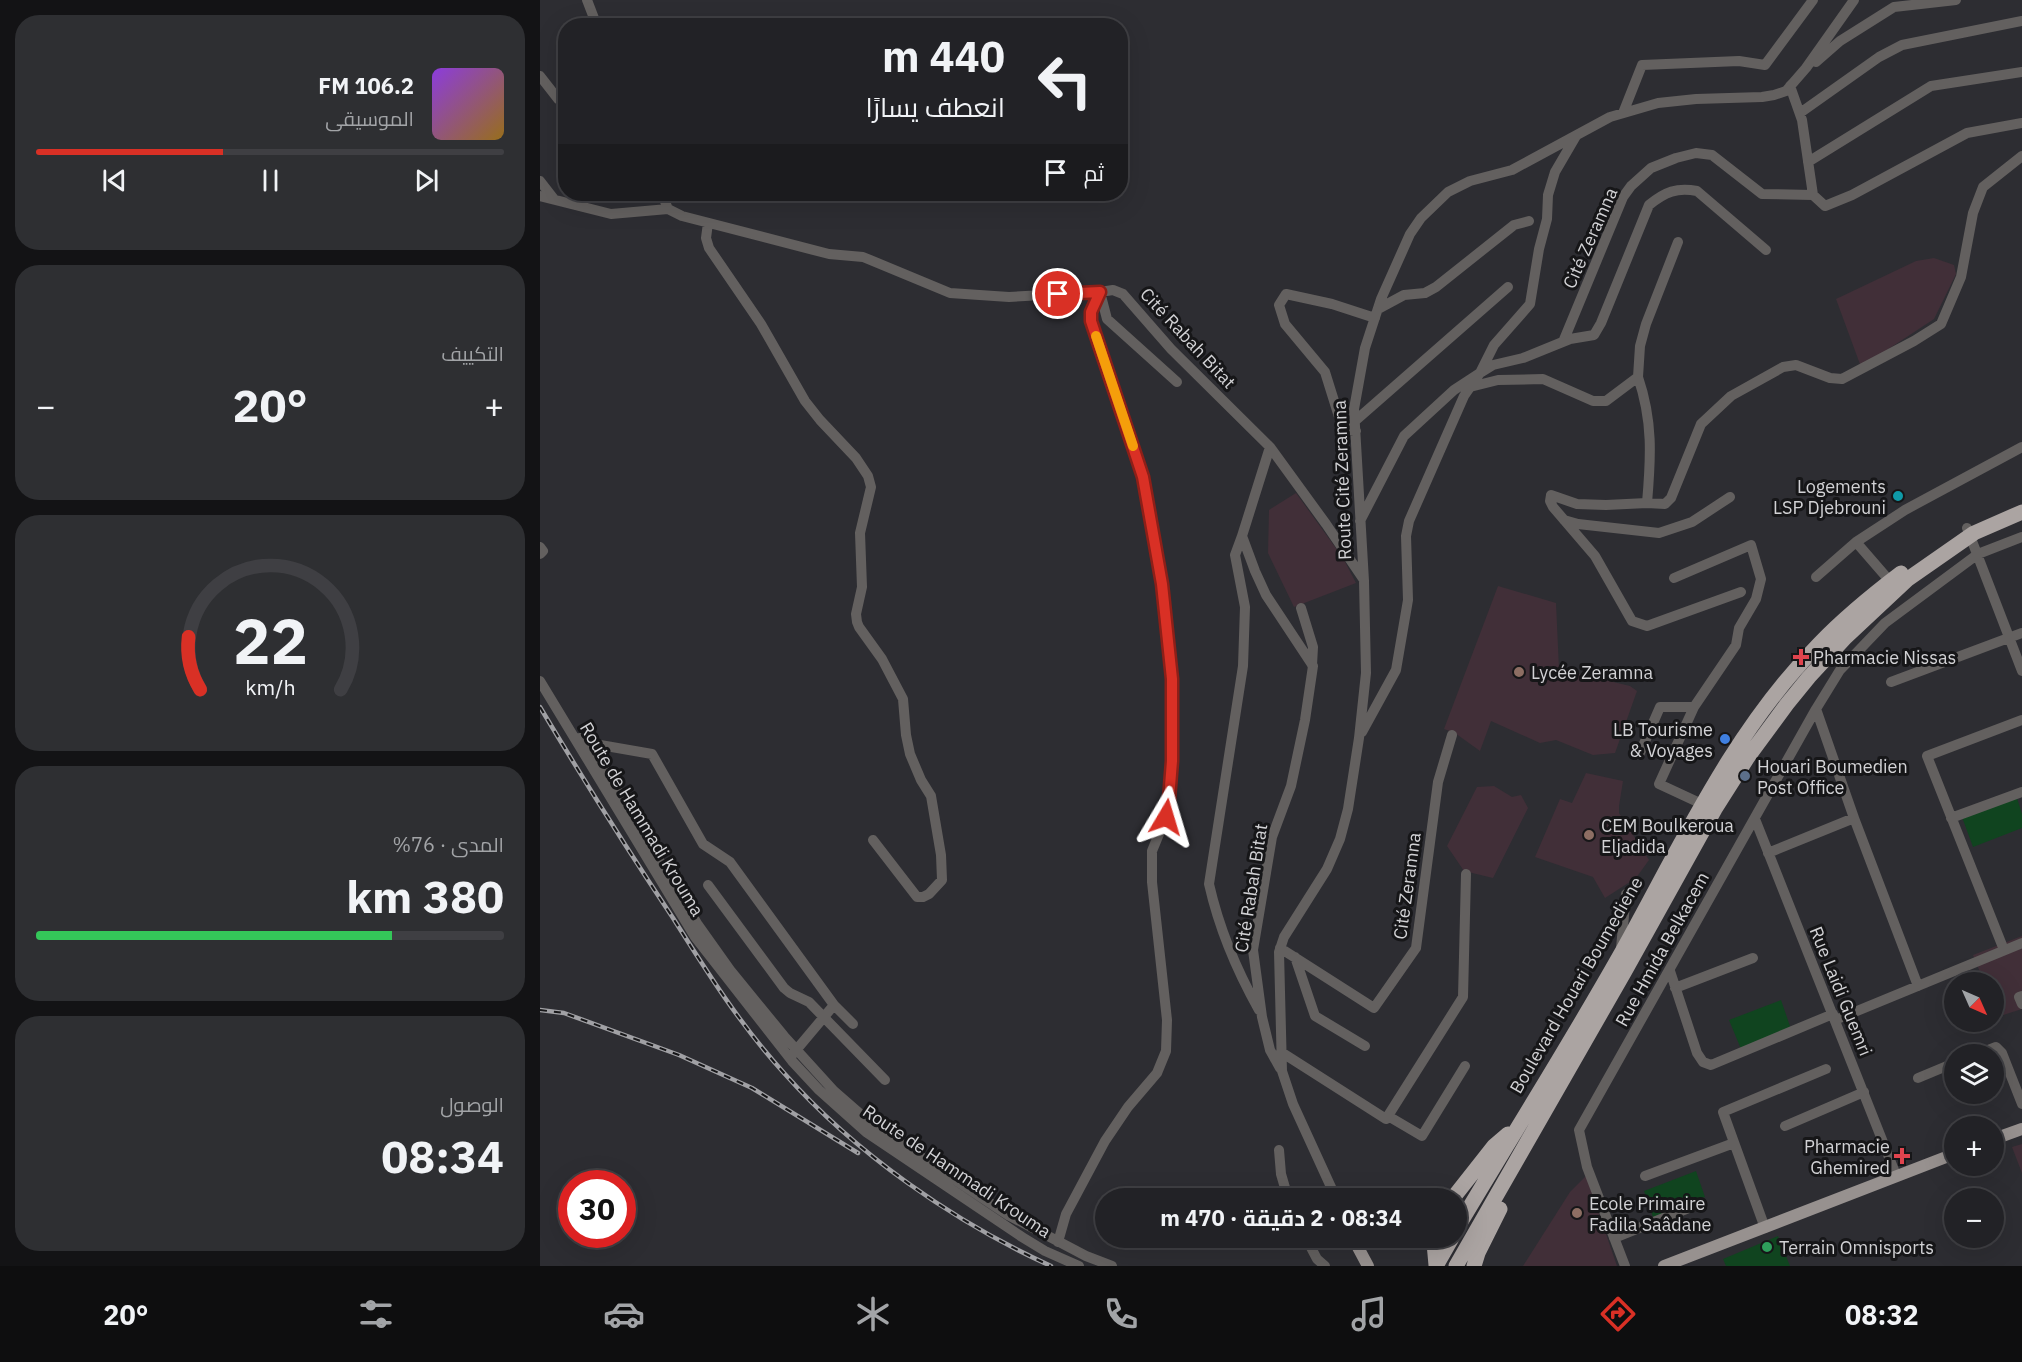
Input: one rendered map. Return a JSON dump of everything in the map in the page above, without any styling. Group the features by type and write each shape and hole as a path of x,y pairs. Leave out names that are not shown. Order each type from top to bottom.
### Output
{"highway":[{"name":"Boulevard Houari Boumediene","path":"1969,532 2022,502"},
{"name":"Boulevard Houari Boumediene","path":"1456,1266 1715,809 1748,757 1809,677 1894,586 1955,534 1969,532 2022,512"},
{"name":"Boulevard Houari Boumediene","path":"1467,1211 1620,954 1702,804 1751,726 1817,645 1846,618 1894,586"},
{"path":"1474,1266 1492,1223 1624,988 1627,978 1625,971"},
{"path":"1461,1188 1494,1146 1504,1136 1514,1132"},
{"path":"1434,1248 1436,1266"},
{"path":"1436,1266 1446,1248"}],"main road":[{"path":"2004,1135 2022,1129"},
{"path":"1664,1266 1944,1158"},
{"path":"1358,1248 1368,1266"}],"street":[{"path":"587,0 594,18"},
{"path":"1623,113 1641,65 1739,61 1766,65 1813,0"},
{"path":"1790,86 1806,68 1854,0"},
{"path":"1790,86 1840,41 1894,8 1956,0"},
{"path":"1800,113 1880,57 1902,45 2022,21"},
{"path":"1808,162 1931,86 2022,72"},
{"path":"540,76 558,99"},
{"path":"1790,86 1800,113 1813,195"},
{"name":"Route Cité Zeramna","path":"1331,1188 1293,1104 1282,1071 1279,952 1284,937 1327,869 1340,839 1348,809 1359,738 1366,673 1364,581 1354,410 1360,368 1376,314 1410,234 1433,204 1448,192 1463,184 1512,170 1610,117 1658,103 1774,95 1785,91 1790,86"},
{"name":"Cité Zeramna","path":"1563,342 1623,197 1631,186 1651,168 1696,153 1712,155 1762,194 1813,195 1825,206 1852,195 1967,133 2022,123"},
{"path":"1359,738 1396,670 1408,600 1406,536 1409,521 1464,396 1480,373 1494,345 1530,304 1539,249 1547,219 1548,195 1555,172 1576,136"},
{"path":"1741,592 1647,626 1632,621 1595,556 1553,507 1550,501 1551,495 1577,504 1606,506 1647,502 1665,504 1671,498 1701,424 1720,405 1746,387 1783,368 1796,365 1830,378 1842,379 1941,324 1961,277 1973,213 1983,187 2022,156"},
{"path":"540,181 554,199"},
{"path":"1360,522 1404,436 1454,390 1493,365 1523,358 1563,342 1594,335 1649,205 1660,195 1684,188 1697,191 1766,250"},
{"path":"540,196 558,200"},
{"path":"562,201 611,214 668,209 665,201"},
{"name":"Cité Rabah Bitat","path":"668,209 682,216 829,254 863,257 950,293 1009,297 1113,290 1123,294 1171,349 1270,447 1364,581"},
{"path":"1508,287 1349,430 1340,420 1325,372 1285,324 1279,305 1287,294 1376,314 1404,295 1425,293 1436,287 1514,225 1529,221"},
{"path":"708,223 706,238 709,248 761,324 805,400 862,467 871,487 860,533 862,587 856,614 859,627 882,659 903,699 910,754 931,796 935,811 942,880 929,894 917,897 893,869 873,840"},
{"path":"1647,502 1651,454 1647,402 1638,377 1640,346 1646,324 1678,242"},
{"path":"1100,292 1107,319 1177,382"},
{"path":"1058,1242 1066,1214 1101,1148 1128,1107 1158,1073 1166,1051 1167,1020 1152,882 1152,851 1168,812 1172,761 1172,679 1162,584 1143,477 1091,321 1091,312 1100,292"},
{"path":"1470,387 1498,380 1543,379 1593,401 1606,401 1638,377"},
{"name":"Cité Rabah Bitat","path":"1262,1017 1244,984 1214,906 1209,884 1243,666 1245,607 1235,555 1270,447"},
{"path":"1816,578 1856,542 1905,510 2022,447"},
{"path":"1564,520 1578,524 1659,533 1692,522 1730,496"},
{"path":"1969,532 2022,670"},
{"path":"1242,536 1266,595 1312,665"},
{"name":"Rue Hmida Belkacem","path":"1625,1266 1587,1167 1579,1130 1840,670 1884,623 1978,554 2022,537"},
{"path":"1856,542 1894,586"},
{"path":"1674,578 1751,545 1761,579 1756,599 1739,628 1736,645 1694,707 1659,784 1702,804"},
{"path":"540,547 543,551 540,554"},
{"name":"Cité Rabah Bitat","path":"1282,1071 1270,1050 1262,1017 1254,950 1272,837 1291,786 1305,720 1313,647 1301,608"},
{"path":"1891,682 2022,633"},
{"path":"540,681 560,715"},
{"path":"1639,755 1660,707 1694,707"},
{"path":"1816,709 1854,818 1918,986"},
{"name":"Route de Hammadi Krouma","path":"560,715 599,760 698,925 819,1090 866,1132 1022,1238 1079,1266"},
{"name":"Route de Hammadi Krouma","path":"560,715 695,937 793,1054 873,1125 1008,1215 1086,1256 1112,1266"},
{"path":"2004,950 1927,756 2022,720"},
{"name":"Cité Zeramna","path":"1280,948 1374,1008 1416,948 1438,782 1452,735"},
{"path":"583,742 652,754 703,844 730,862 834,1005 853,1024"},
{"path":"1952,818 2022,792"},
{"path":"1768,853 1854,818"},
{"name":"Rue Laidi Guemri","path":"1755,819 1896,1175"},
{"path":"1281,1052 1386,1119 1463,997 1466,874"},
{"path":"708,885 784,988 809,1002 885,1080"},
{"path":"1620,954 1626,894"},
{"path":"1670,971 1697,1053 1703,1062 1711,1065 1918,986 2022,943"},
{"path":"1295,957 1315,1016 1365,1046"},
{"path":"1675,988 1753,958"},
{"path":"2022,996 2019,997 2022,1004"},
{"path":"793,1054 834,1005"},
{"path":"2004,1058 2022,1104"},
{"path":"1388,1116 1422,1136 1465,1066"},
{"path":"1918,1078 1944,1068"},
{"path":"1765,1228 1723,1112 1826,1069"},
{"path":"1785,1126 1864,1092"},
{"path":"1645,1176 1734,1143"},
{"path":"1279,1150 1281,1174 1285,1188"},
{"path":"1614,1238 1701,1203"},
{"path":"1311,1248 1317,1259 1325,1266"}],"shaded area":[{"path":"1934,258 1954,265 1956,274 1934,319 1861,367 1836,299 1916,261"},
{"path":"1296,493 1343,558 1356,583 1294,607 1268,553 1269,510"},
{"name":"Lycée Zeramna","path":"1498,586 1556,603 1559,669 1630,686 1637,691 1615,753 1593,755 1556,740 1540,743 1491,721 1480,751 1455,733 1444,729"},
{"name":"CEM Boulkeroua Eljadida","path":"1586,773 1623,781 1619,813 1649,860 1636,878 1605,898 1593,877 1535,857 1560,799 1572,803"},
{"path":"1494,786 1512,797 1521,795 1528,808 1493,878 1464,871 1447,846 1477,787"},
{"path":"2022,936 2022,1009 2004,1015 2004,972 1980,972 1973,955"},
{"path":"2022,1144 2022,1173 2012,1147"},
{"name":"Ecole Primaire Fadila Saâdane","path":"1586,1176 1617,1266 1523,1266 1570,1192"}],"green space":[{"path":"2017,798 2022,814 2022,828 1973,847 1962,817"},
{"path":"1781,1000 1791,1029 1741,1049 1729,1020"},
{"path":"1696,1171 1705,1197 1653,1217 1644,1191"},
{"name":"Terrain Omnisports","path":"1778,1236 1790,1266 1726,1266 1723,1259"}],"railway":[{"path":"540,707 605,814 712,978 753,1037 784,1073 842,1131 908,1183 978,1229 1051,1266"},
{"path":"540,1010 564,1013 679,1055 752,1088 858,1153"}],"slow traffic":[{"path":"1096,336 1133,446"}],"place":[{"name":"Logements LSP Djebrouni","path":"1898,496"},
{"name":"Pharmacie Nissas","path":"1801,657"},
{"name":"Lycée Zeramna","path":"1519,672"},
{"name":"LB Tourisme & Voyages","path":"1725,739"},
{"name":"Houari Boumedien Post Office","path":"1745,776"},
{"name":"CEM Boulkeroua Eljadida","path":"1589,835"},
{"name":"Pharmacie Ghemired","path":"1902,1156"},
{"name":"Ecole Primaire Fadila Saâdane","path":"1577,1213"},
{"name":"Terrain Omnisports","path":"1767,1247"}],"route":[{"path":"1058,294 1100,292 1091,312 1091,321 1143,477 1162,584 1172,679 1172,761 1166,817"}]}
